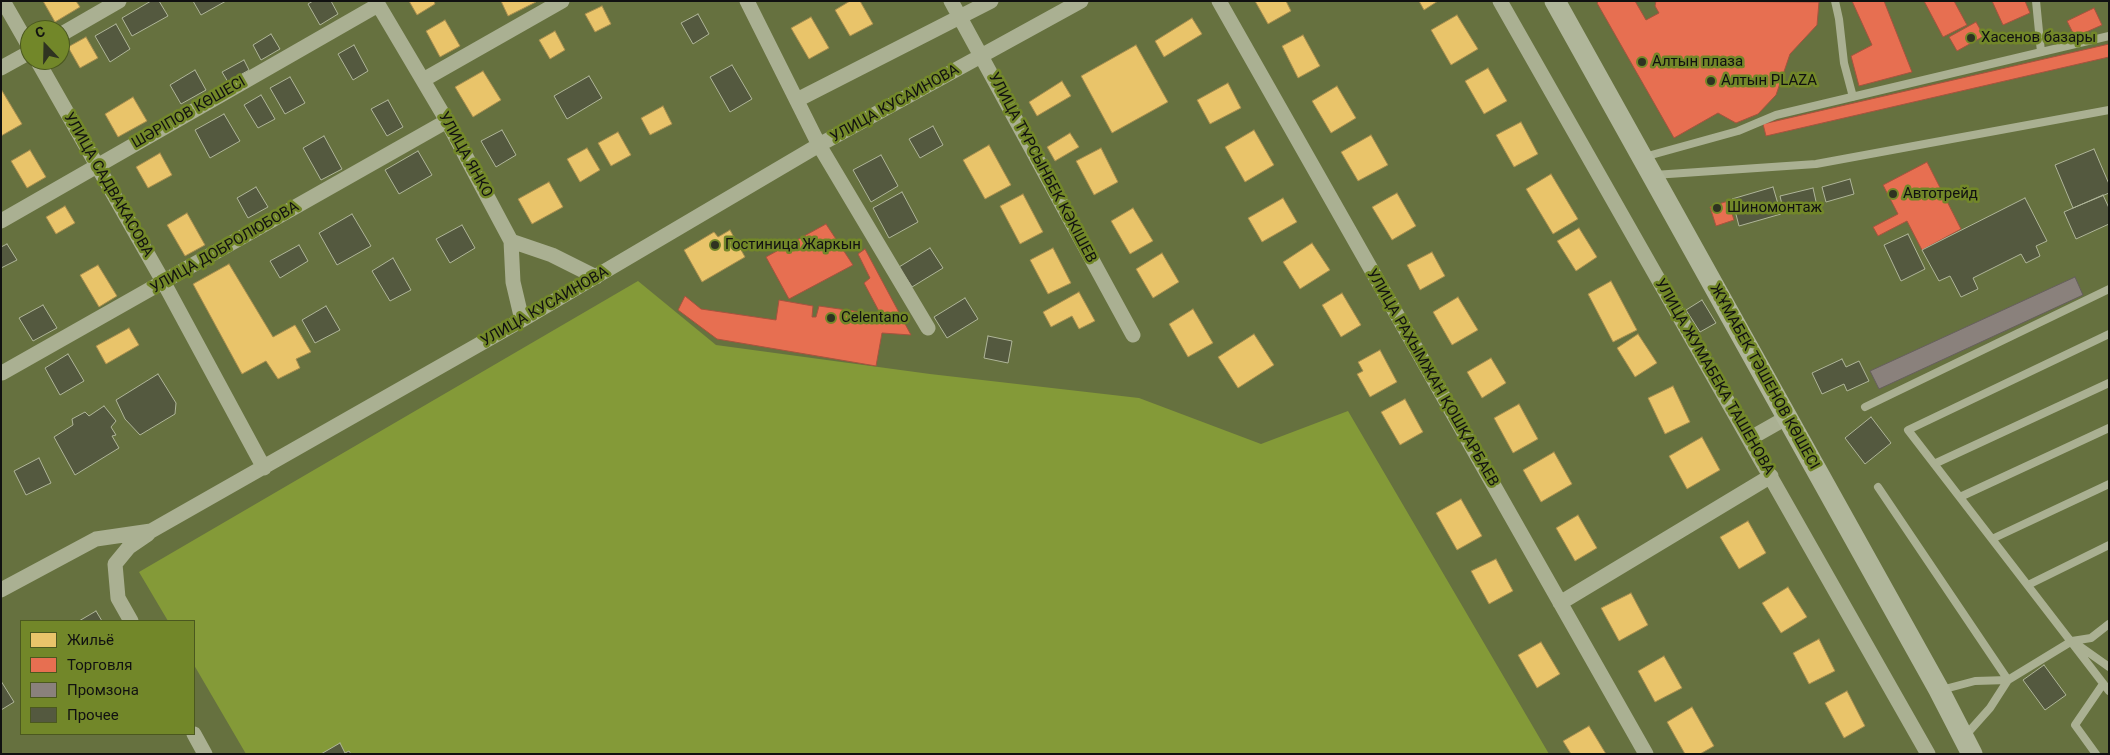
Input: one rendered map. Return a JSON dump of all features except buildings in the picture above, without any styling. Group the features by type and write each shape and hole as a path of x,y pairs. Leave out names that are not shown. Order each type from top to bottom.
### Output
{"main road":[{"name":"ЖҰМАБЕК ТӘШЕНОВ КӨШЕСІ","path":"1560,4 1647,167 1939,690 1968,746"}],"street":[{"path":"3,1 20,32"},
{"path":"70,29 119,1"},
{"path":"423,80 562,1"},
{"path":"747,1 820,145 928,328"},
{"name":"УЛИЦА ТҰРСЫНБЕК КӘКІШЕВ","path":"951,1 1133,335"},
{"path":"797,100 991,1"},
{"name":"УЛИЦА КУСАИНОВА","path":"1,590 96,539 151,531 522,320 820,145 1080,1"},
{"name":"УЛИЦА РАХЫМЖАН ҚОШҚАРБАЕВ","path":"1219,1 1646,754"},
{"name":"УЛИЦА ЖУМАБЕКА ТАШЕНОВА","path":"1500,1 1928,754"},
{"name":"УЛИЦА ЯНКО","path":"377,3 447,120 511,241 513,282 522,320"},
{"name":"ШӘРІПОВ КӨШЕСІ","path":"1,222 377,3"},
{"path":"1,68 20,56"},
{"name":"УЛИЦА САДВАКАСОВА","path":"43,70 164,283 264,468"},
{"name":"УЛИЦА ДОБРОЛЮБОВА","path":"2,373 164,283 447,120"},
{"path":"511,241 559,258 596,277"},
{"path":"1749,438 1786,418"},
{"path":"1560,603 1770,476"},
{"path":"130,620 118,598 115,564 129,547 151,531"},
{"path":"195,735 205,754"}],"lane":[{"path":"1835,1 1840,19 1844,63 1853,97"},
{"path":"2036,1 2041,52"},
{"path":"1647,167 1776,115 2109,36"},
{"path":"1647,167 1816,164 2109,110"},
{"path":"1865,407 2109,289"},
{"path":"2109,334 1908,430 2109,691"},
{"path":"1934,464 2109,383"},
{"path":"1960,497 2109,428"},
{"path":"1992,539 2109,484"},
{"path":"1878,488 2008,680"},
{"path":"2028,585 2109,545"},
{"path":"1968,746 2008,680 2072,641 2091,638 2109,624"},
{"path":"2072,641 2109,667"},
{"path":"1939,690 1975,681 2008,680"},
{"path":"2096,754 2075,725 2103,684"}],"green space":[{"path":"638,281 716,345 930,374 1139,398 1261,444 1348,411 1549,754 246,754 195,667 195,620 167,620 139,572"}],"place":[{"name":"Хасенов базары","path":"1971,38"},
{"name":"Алтын плаза","path":"1642,62"},
{"name":"Алтын PLAZA","path":"1711,81"},
{"name":"Автотрейд","path":"1893,194"},
{"name":"Шиномонтаж","path":"1717,208"},
{"name":"Гостиница Жаркын","path":"715,245"},
{"name":"Celentano","path":"831,318"}]}
